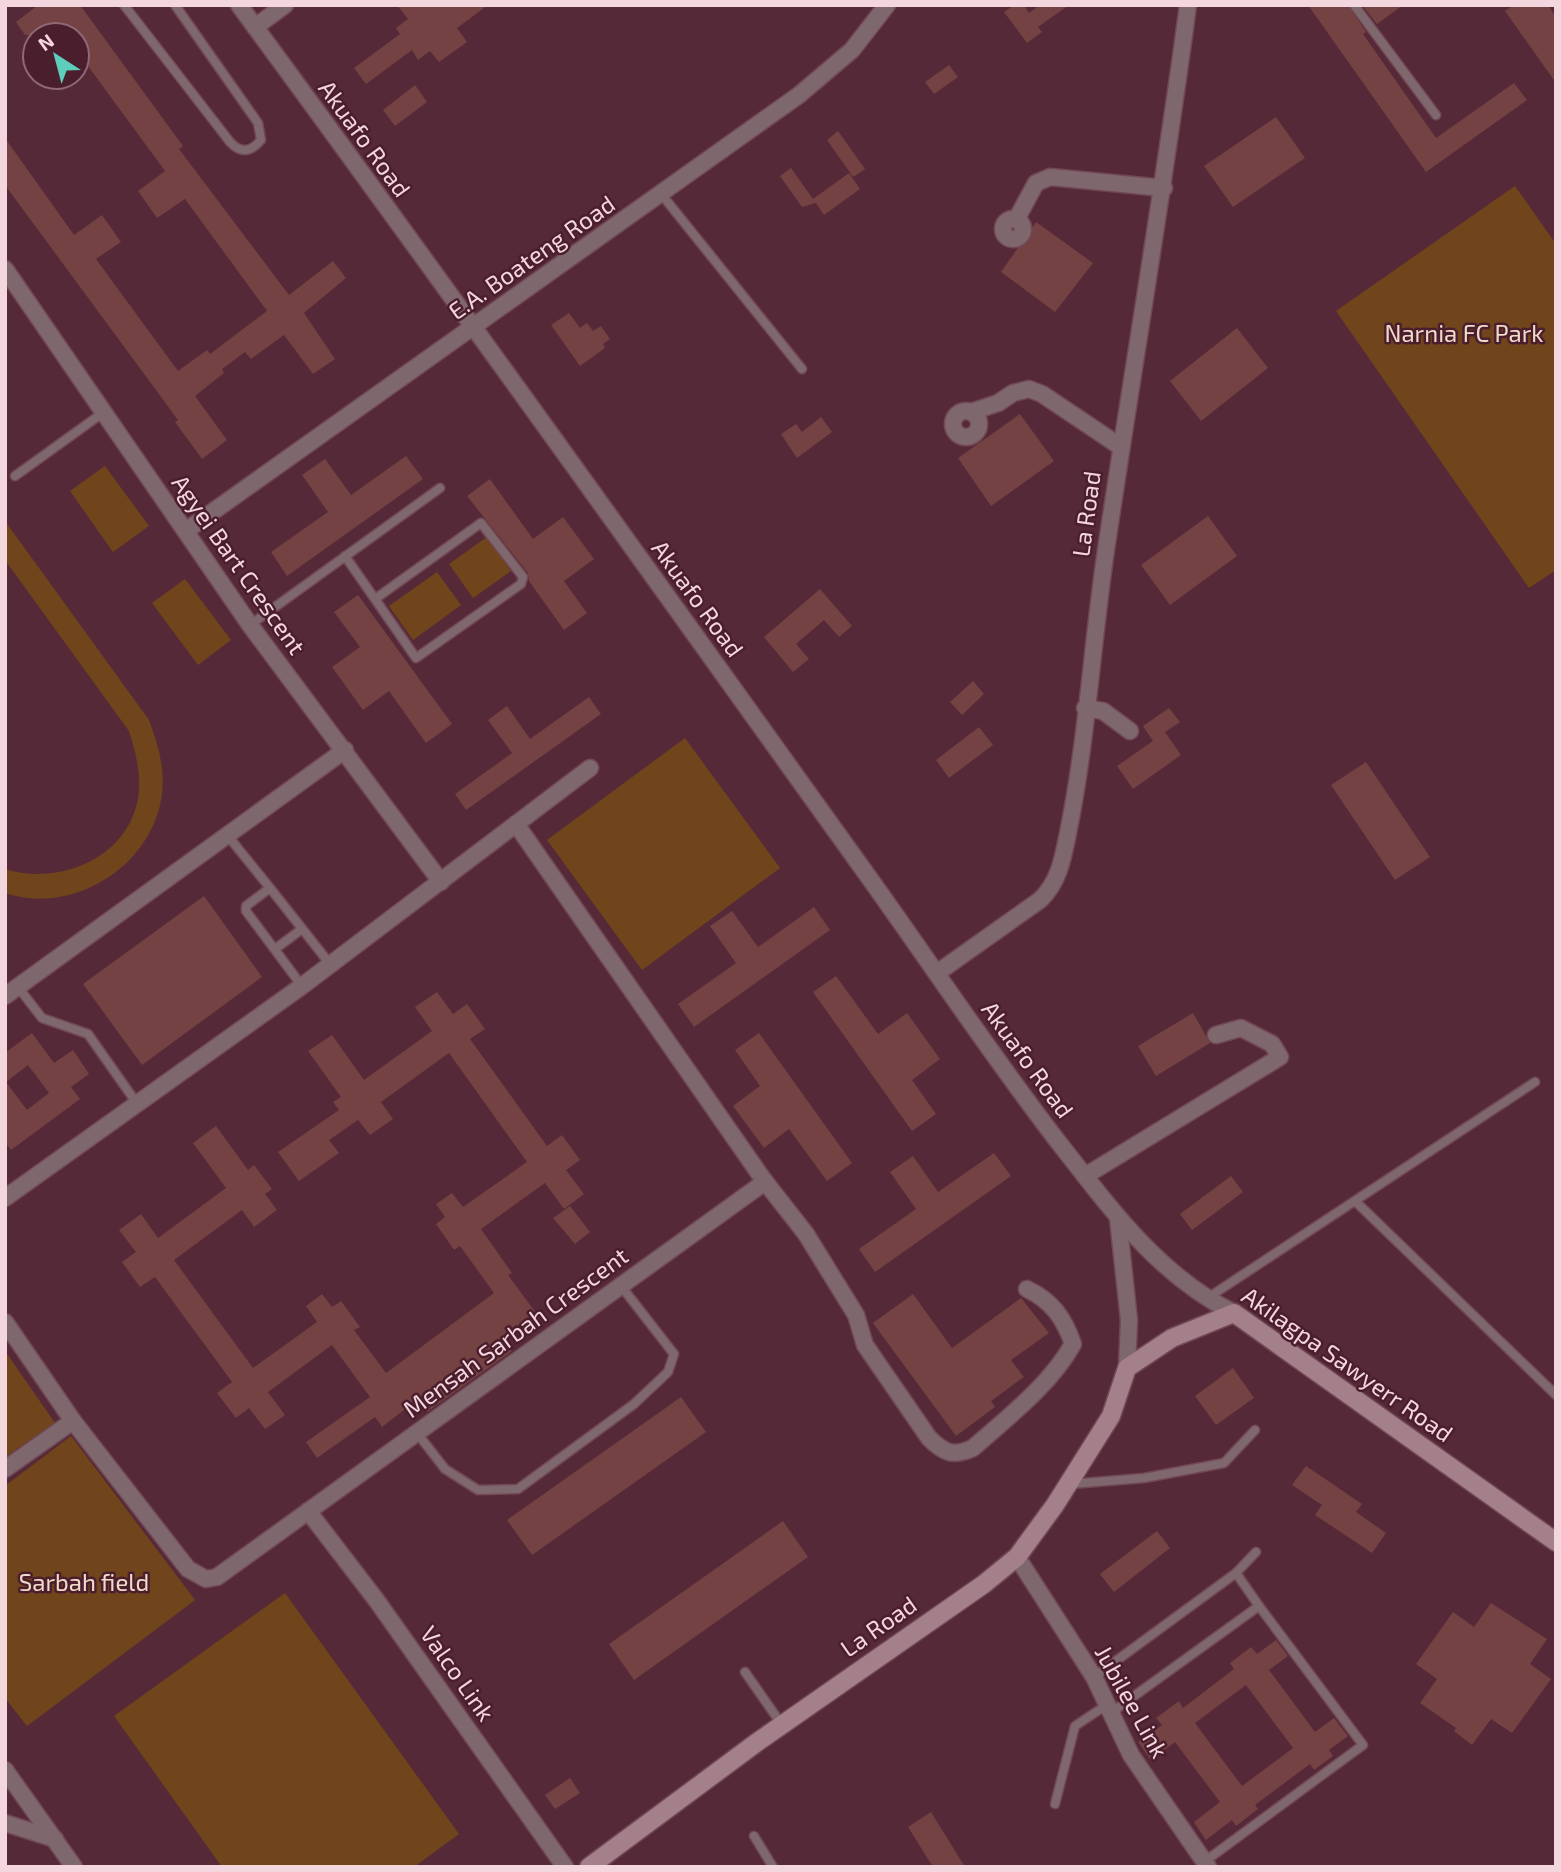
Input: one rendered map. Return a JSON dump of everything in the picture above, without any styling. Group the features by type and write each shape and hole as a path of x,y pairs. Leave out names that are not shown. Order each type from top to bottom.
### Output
{"street":[{"name":"Akuafo Road","path":"239,5 937,973 1022,1095 1118,1218"},
{"path":"254,27 285,5"},
{"name":"E.A. Boateng Road","path":"187,530 471,326 662,195 799,95 852,50 887,5"},
{"name":"La Road","path":"937,973 1052,889 1068,833 1121,447 1164,188 1188,5"},
{"path":"1016,220 1036,183 1050,177 1164,188"},
{"name":"Agyei Bart Crescent","path":"5,269 250,625 441,882"},
{"path":"971,412 1029,389 1042,394 1121,447"},
{"path":"1085,708 1103,711 1130,731"},
{"path":"11,992 345,750"},
{"path":"6,1196 138,1105 302,986 590,768"},
{"path":"516,824 763,1179 806,1234 856,1315 865,1345 929,1438 942,1451 963,1453 973,1448 1064,1361 1073,1344 1066,1324 1047,1299 1027,1289"},
{"path":"1085,1176 1280,1056 1272,1044 1241,1028 1216,1035"},
{"name":"Mensah Sarbah Crescent","path":"5,1322 73,1420 188,1569 206,1579 217,1577 762,1184 763,1179"},
{"name":"La Road","path":"589,1867 782,1725 984,1584 1017,1557 1068,1485 1111,1416 1128,1368 1129,1320 1118,1218"},
{"name":"Akilagpa Sawyerr Road","path":"1118,1218 1178,1279 1206,1299 1234,1313 1556,1542"},
{"path":"1128,1368 1172,1338 1234,1313"},
{"path":"5,1469 73,1420"},
{"name":"Valco Link","path":"308,1511 377,1601 565,1867"},
{"name":"Jubilee Link","path":"1017,1557 1094,1677 1131,1755 1206,1864"},
{"path":"5,1770 74,1867"},
{"path":"5,1823 55,1839"}],"lane":[{"path":"124,5 230,142 237,149 247,151 254,148 261,140 258,123 175,5"},
{"path":"1354,5 1436,115"},
{"path":"662,195 802,369"},
{"path":"15,476 104,412"},
{"path":"250,625 440,488"},
{"path":"345,556 416,658 521,584 523,578 481,523 375,599"},
{"path":"228,836 330,964"},
{"path":"270,888 246,906 246,911 302,986"},
{"path":"275,949 302,929"},
{"path":"11,992 42,1017 88,1034 138,1105"},
{"path":"1206,1299 1535,1082"},
{"path":"1355,1200 1556,1395"},
{"path":"417,1433 445,1469 478,1490 518,1489 634,1404 673,1364 674,1354 621,1286"},
{"path":"1068,1485 1144,1478 1224,1463 1255,1430"},
{"path":"1094,1677 1237,1573 1256,1552"},
{"path":"1206,1864 1363,1745 1237,1573"},
{"path":"1055,1804 1075,1726 1110,1708 1259,1606"},
{"path":"745,1671 782,1725"},
{"path":"754,1836 773,1867"}],"green space":[{"name":"Narnia FC Park","path":"1515,186 1556,244 1556,570 1529,588 1336,311"},
{"path":"105,466 149,526 113,552 70,491"},
{"path":"5,521 149,720 162,765 162,794 155,820 143,843 126,863 106,879 82,891 57,897 31,898 5,893 5,869 49,873 71,869 110,848 124,832 134,812 139,789 138,767 129,731 5,560"},
{"path":"487,537 511,571 473,598 449,564"},
{"path":"437,572 461,605 413,640 389,606"},
{"path":"185,579 231,640 198,665 152,603"},
{"path":"685,738 780,868 642,970 547,840"},
{"path":"5,1351 55,1423 5,1457"},
{"name":"Sarbah field","path":"71,1436 195,1600 27,1726 5,1698 5,1486"},
{"path":"285,1593 459,1834 414,1867 222,1867 114,1716"}],"building":[{"path":"38,5 80,5 183,146 179,149 289,295 333,261 346,278 304,313 335,359 313,374 284,335 251,359 245,352 222,369 224,373 195,396 227,440 202,459 175,422 178,420 5,185 5,138 74,235 102,215 121,242 96,259 178,371 207,350 210,354 267,311 185,199 157,218 138,191 165,171 91,70 91,21 21,21 21,29 16,22"},
{"path":"397,5 488,5 457,28 467,42 439,62 430,51 418,60 412,50 366,84 354,68 400,34 396,28 408,19"},
{"path":"1014,5 1024,5 1029,13 1040,5 1069,5 1038,27 1042,32 1027,43 1004,12"},
{"path":"1308,5 1348,5 1366,32 1363,34 1436,138 1514,83 1527,100 1426,172"},
{"path":"1362,5 1403,5 1377,24"},
{"path":"1514,5 1548,5 1556,17 1556,83 1505,11"},
{"path":"949,65 958,77 934,94 925,82"},
{"path":"415,85 427,102 395,126 383,110"},
{"path":"1276,117 1305,158 1233,207 1204,166"},
{"path":"838,131 865,169 853,177 827,140"},
{"path":"791,168 813,199 849,173 860,189 824,215 816,203 802,207 780,176"},
{"path":"1036,222 1093,263 1055,312 1001,272"},
{"path":"569,313 580,328 587,323 593,331 601,326 610,339 603,344 605,348 580,366 551,325"},
{"path":"1237,328 1268,368 1201,421 1170,381"},
{"path":"1020,414 1054,461 991,506 958,458"},
{"path":"821,417 832,432 797,458 781,434 796,424 802,432"},
{"path":"406,456 423,479 287,576 271,552 328,512 302,475 325,459 351,495"},
{"path":"490,479 533,539 563,517 594,559 564,581 587,613 564,630 529,581 528,573 467,496"},
{"path":"1208,516 1237,556 1170,605 1141,565"},
{"path":"820,589 852,626 839,637 824,620 796,644 809,659 793,672 764,637"},
{"path":"358,595 452,724 426,743 389,691 363,710 332,667 360,647 334,612"},
{"path":"973,681 984,694 962,715 950,702"},
{"path":"589,697 601,714 466,810 455,794 512,753 488,720 507,706 530,739"},
{"path":"1169,708 1180,722 1165,732 1181,755 1133,789 1117,766 1153,741 1143,726"},
{"path":"979,727 993,745 949,778 936,760"},
{"path":"1366,762 1430,857 1395,880 1331,785"},
{"path":"204,896 262,977 142,1065 83,984"},
{"path":"814,907 830,930 694,1027 678,1004 736,963 710,926 732,911 758,947"},
{"path":"836,976 878,1034 907,1013 940,1059 912,1080 936,1114 912,1131 813,992"},
{"path":"437,992 453,1014 467,1004 485,1029 470,1039 547,1146 562,1135 580,1160 566,1170 584,1194 564,1209 545,1183 481,1229 512,1273 508,1275 536,1313 503,1338 512,1351 427,1412 418,1399 382,1427 375,1417 317,1458 306,1442 370,1397 332,1345 268,1392 285,1415 265,1429 249,1408 236,1418 217,1393 232,1382 155,1277 140,1287 122,1262 136,1252 119,1230 141,1214 158,1238 226,1188 193,1143 216,1126 248,1170 254,1165 272,1189 265,1194 277,1210 254,1227 242,1210 174,1260 253,1368 317,1322 306,1306 322,1294 332,1307 341,1301 360,1327 354,1330 386,1373 494,1293 460,1246 454,1250 436,1224 445,1217 436,1204 452,1193 463,1207 527,1162 449,1053 381,1102 393,1119 370,1135 358,1120 329,1140 339,1153 299,1181 278,1152 339,1110 333,1102 341,1097 308,1051 332,1035 364,1080 432,1031 415,1007"},
{"path":"1193,1013 1210,1043 1156,1076 1138,1046"},
{"path":"32,1033 54,1063 73,1050 89,1074 71,1087 80,1099 11,1150 5,1142 5,1053","holes":["28,1065 49,1093 27,1110 6,1082"]},
{"path":"759,1033 852,1163 827,1181 789,1129 764,1148 733,1106 760,1086 735,1050"},
{"path":"994,1153 1011,1176 875,1272 859,1249 916,1209 890,1172 913,1156 938,1192"},
{"path":"1231,1176 1243,1192 1192,1230 1180,1214"},
{"path":"570,1206 590,1232 575,1244 553,1218"},
{"path":"913,1294 952,1348 1021,1298 1049,1333 1011,1360 1024,1377 991,1401 995,1407 956,1436 873,1323"},
{"path":"1233,1368 1254,1398 1216,1425 1195,1396"},
{"path":"681,1397 706,1432 532,1555 507,1520"},
{"path":"1306,1466 1362,1504 1356,1512 1386,1533 1372,1553 1315,1515 1322,1505 1292,1485"},
{"path":"783,1521 808,1557 634,1680 609,1644"},
{"path":"1157,1531 1170,1548 1114,1592 1100,1574"},
{"path":"1491,1603 1547,1639 1530,1664 1551,1679 1512,1733 1491,1719 1472,1745 1454,1731 1456,1728 1420,1703 1437,1679 1416,1664 1453,1612 1474,1627"},
{"path":"1276,1640 1288,1656 1269,1670 1315,1732 1334,1718 1348,1736 1329,1750 1333,1756 1314,1770 1310,1764 1255,1805 1258,1809 1236,1826 1232,1820 1206,1840 1194,1822 1220,1802 1175,1742 1151,1760 1138,1742 1162,1725 1156,1718 1179,1701 1183,1708 1234,1669 1230,1663 1251,1647 1257,1654","holes":["1246,1685 1293,1748 1242,1786 1195,1723"]},
{"path":"570,1778 580,1793 555,1809 545,1795"},
{"path":"931,1812 965,1867 933,1867 908,1827"}]}
